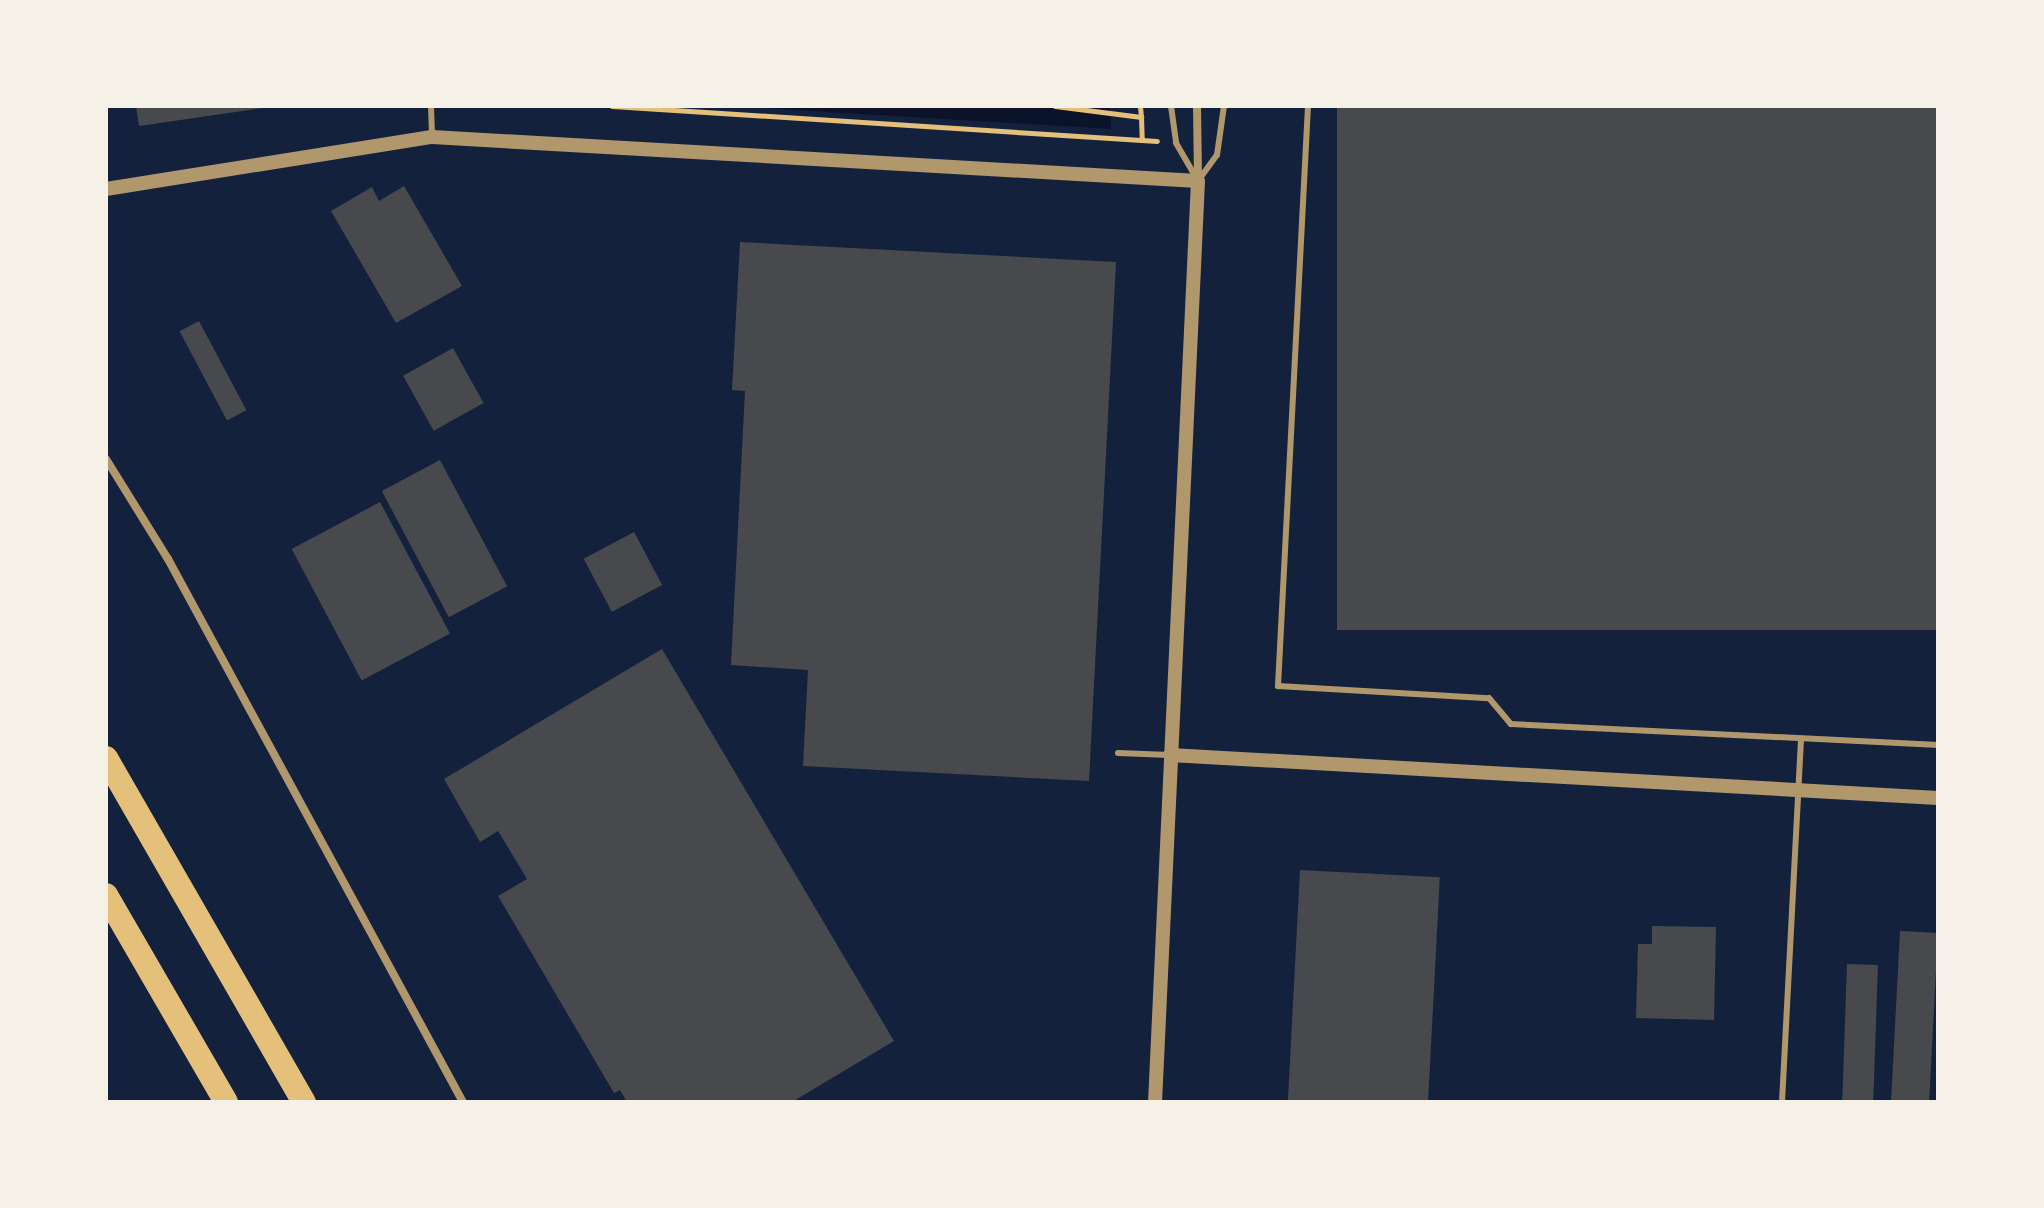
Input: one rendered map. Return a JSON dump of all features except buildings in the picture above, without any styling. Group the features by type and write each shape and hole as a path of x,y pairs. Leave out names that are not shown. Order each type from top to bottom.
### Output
{"highway":[{"path":"106,758 304,1102"},
{"path":"106,895 226,1102"}],"street":[{"path":"1155,1102 1198,181 1197,106"},
{"path":"106,189 432,137 1198,181"},
{"path":"106,459 168,559 463,1102"},
{"path":"1170,755 1938,798"}],"lane":[{"path":"431,106 432,137"},
{"path":"1171,106 1176,143 1198,181 1217,155 1224,106"},
{"path":"1308,106 1278,686 1489,698 1511,724 1801,741 1938,745"},
{"path":"1782,1102 1801,741"},
{"path":"1118,753 1170,755"}],"path":[{"path":"612,106 1176,143"},
{"path":"1055,106 1141,117"},
{"path":"1140,106 1142,140"},
{"path":"630,107 630,124"}],"water":[{"path":"730,106 1110,106 1111,129"}]}
